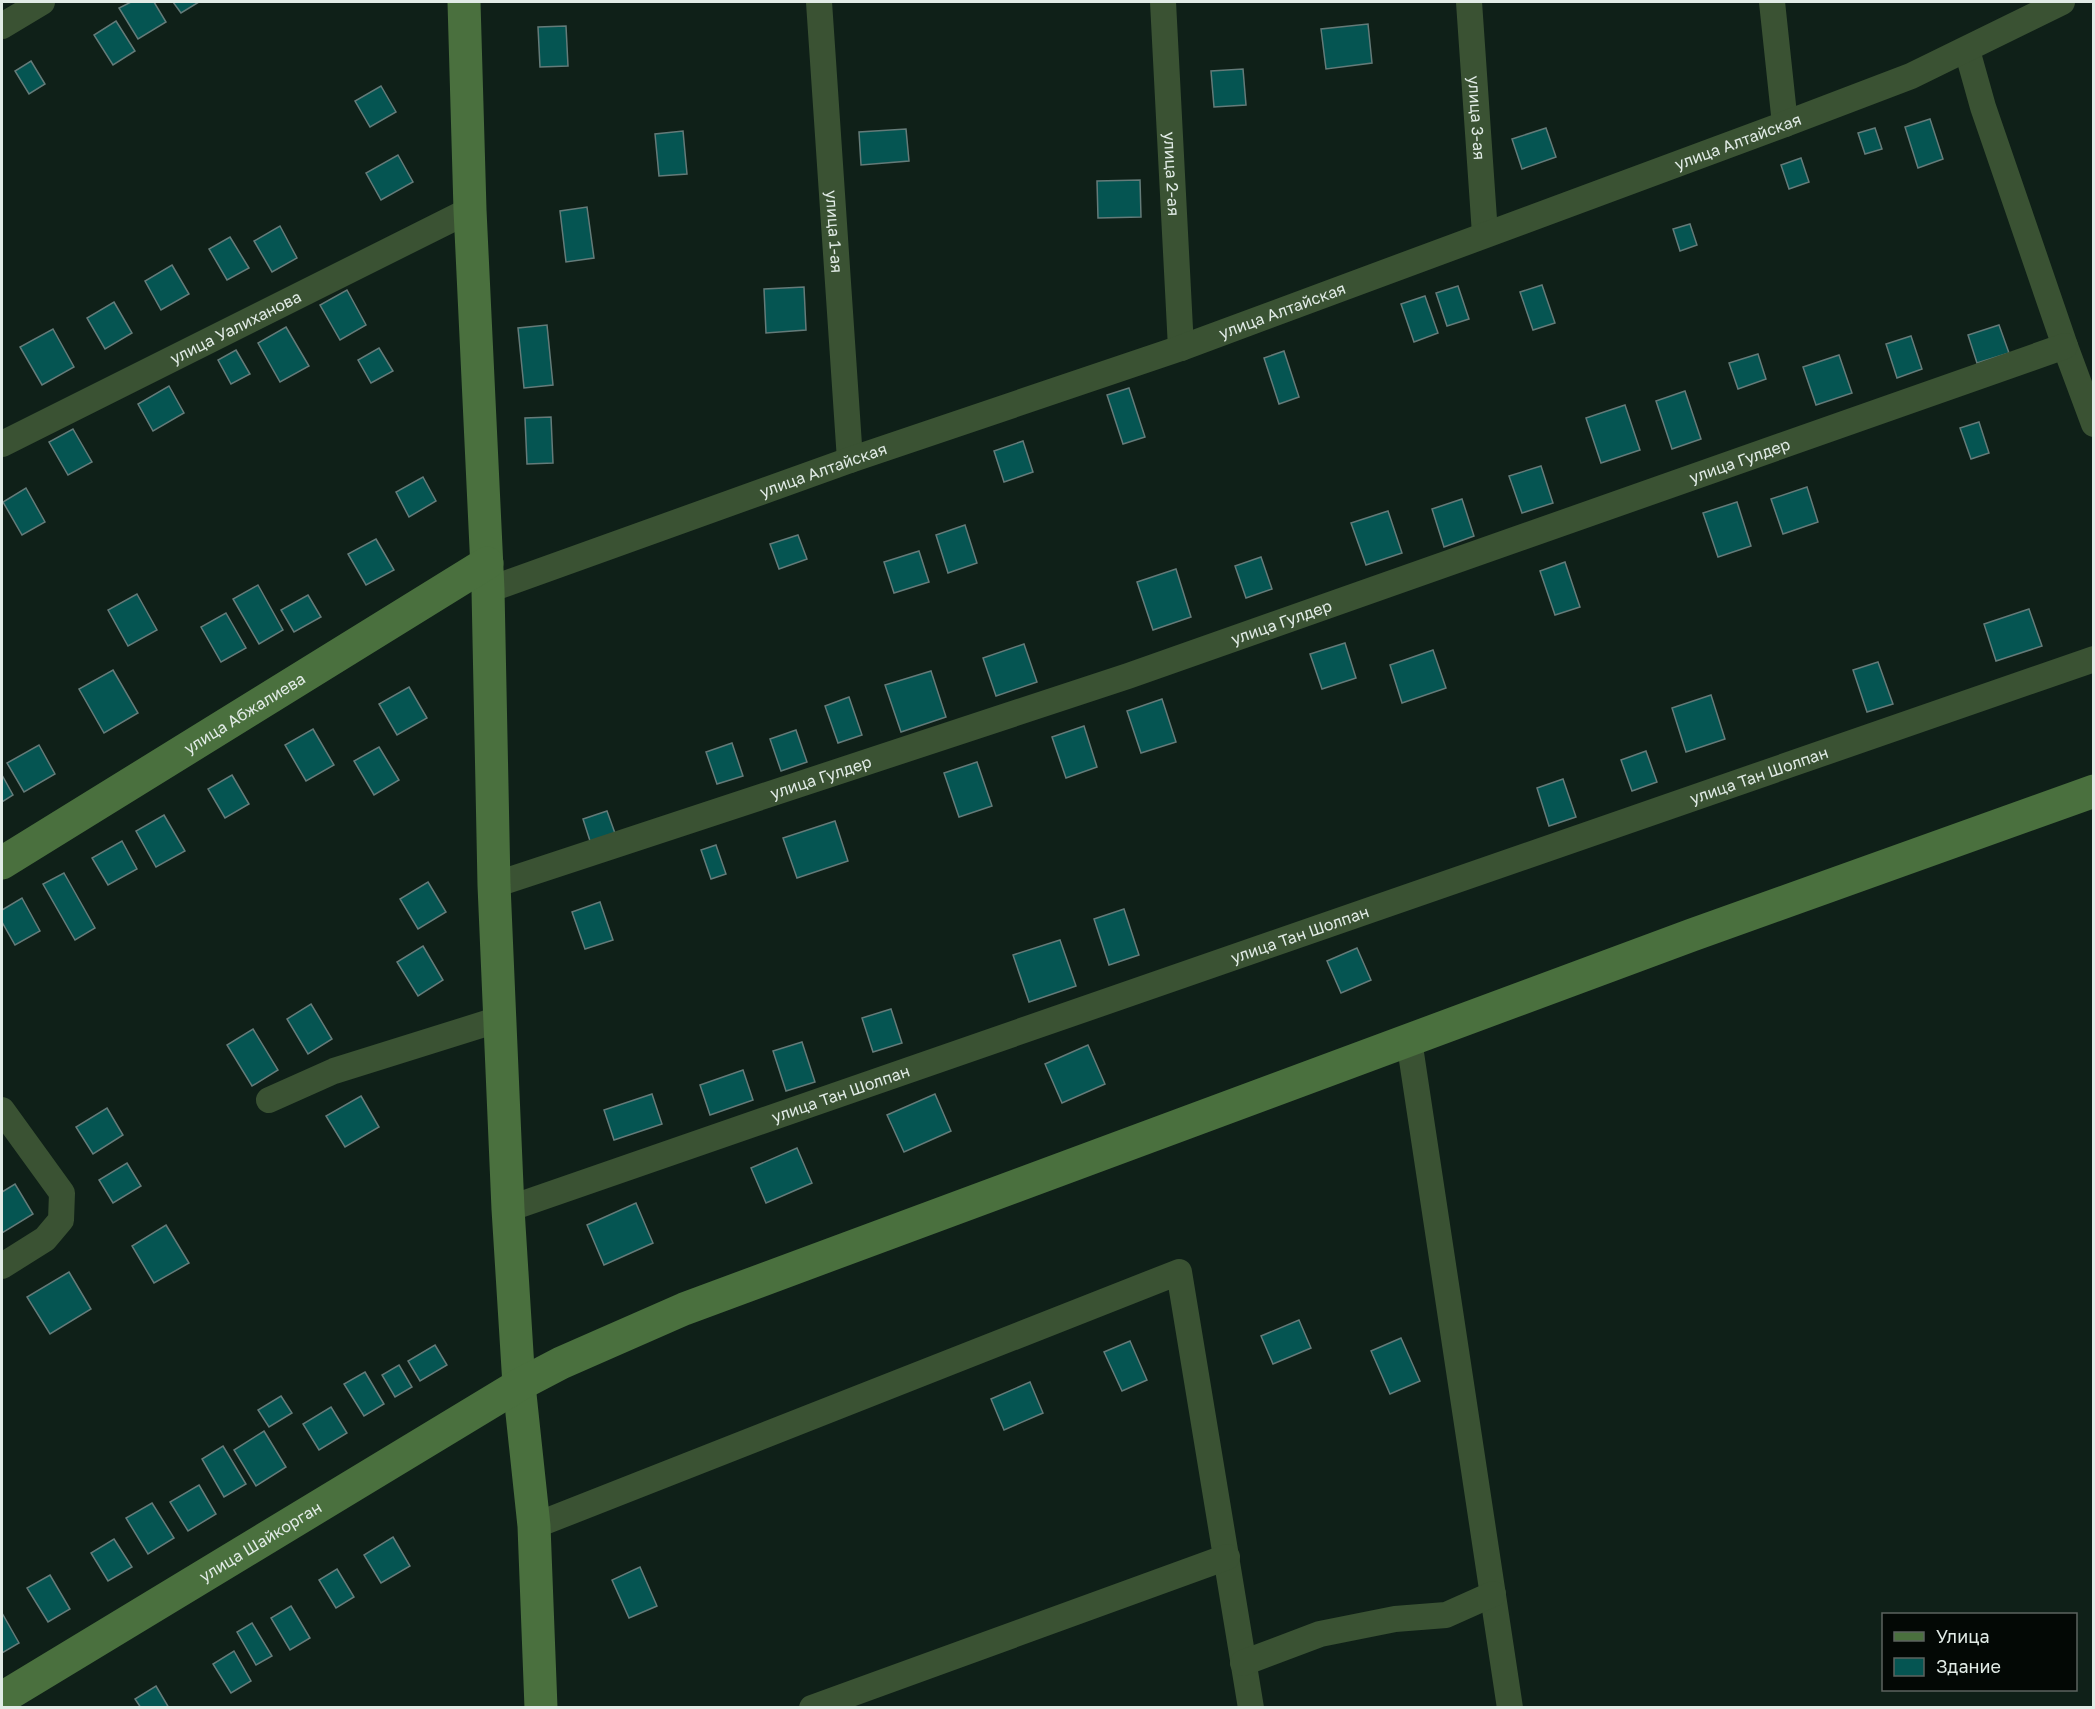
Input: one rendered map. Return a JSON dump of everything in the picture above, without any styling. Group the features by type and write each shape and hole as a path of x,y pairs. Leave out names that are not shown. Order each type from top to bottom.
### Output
{"street":[{"path":"2,26 42,2"},
{"path":"464,2 470,210 487,576 494,885 508,1209 519,1385 534,1526 541,1707"},
{"name":"улица 1-ая","path":"819,2 850,460"},
{"name":"улица 2-ая","path":"1163,2 1181,348"},
{"name":"улица 3-ая","path":"1469,2 1485,234"},
{"path":"1772,2 1785,124"},
{"name":"улица Алтайская","path":"487,576 850,460 1181,348 1911,76 2062,2"},
{"path":"1967,50 1983,107 2064,346 2094,424"},
{"name":"улица Уалиханова","path":"2,444 470,210"},
{"name":"улица Гулдер","path":"494,885 1128,676 2064,346"},
{"name":"улица Абжалиева","path":"2,863 487,576"},
{"name":"улица Тан Шолпан","path":"508,1209 2094,659"},
{"name":"улица Шайкорган","path":"2,1698 519,1385 561,1363 684,1309 1692,935 2094,791"},
{"path":"269,1100 334,1071 500,1019"},
{"path":"1409,1040 1510,1707"},
{"path":"2,1110 62,1193 61,1220 45,1239 2,1266"},
{"path":"534,1526 1179,1272 1251,1707"},
{"path":"812,1707 1227,1557"},
{"path":"1243,1662 1320,1634 1395,1619 1446,1615 1493,1594"}],"building":[{"path":"131,2 154,2 166,22 138,39 119,8"},
{"path":"173,2 199,2 181,13"},
{"path":"116,21 135,51 113,65 94,35"},
{"path":"1368,24 1372,63 1326,69 1321,29"},
{"path":"566,26 568,66 540,67 538,27"},
{"path":"31,61 45,84 29,94 15,71"},
{"path":"1243,69 1246,105 1214,107 1211,71"},
{"path":"381,86 396,112 370,127 355,101"},
{"path":"1930,119 1943,159 1918,168 1905,127"},
{"path":"1546,128 1556,157 1522,169 1512,139"},
{"path":"1875,128 1882,149 1865,154 1858,133"},
{"path":"906,129 909,161 861,165 859,132"},
{"path":"683,131 687,174 659,176 655,134"},
{"path":"398,155 413,182 381,200 366,173"},
{"path":"1801,158 1809,182 1789,189 1781,165"},
{"path":"1140,180 1141,217 1098,218 1097,181"},
{"path":"587,207 594,258 566,262 560,211"},
{"path":"1690,224 1697,245 1680,251 1673,229"},
{"path":"280,226 297,258 272,272 254,241"},
{"path":"230,237 249,268 227,280 209,249"},
{"path":"172,265 189,294 161,310 145,281"},
{"path":"1542,285 1555,323 1533,330 1520,292"},
{"path":"1458,286 1469,319 1447,326 1436,293"},
{"path":"804,287 806,330 766,333 764,289"},
{"path":"347,290 366,325 340,340 320,305"},
{"path":"1425,296 1438,333 1414,342 1401,304"},
{"path":"114,302 132,333 105,349 87,318"},
{"path":"547,325 553,385 524,388 518,328"},
{"path":"1999,325 2009,353 1977,363 1968,335"},
{"path":"286,327 309,366 280,382 258,343"},
{"path":"53,329 74,367 42,385 20,347"},
{"path":"1911,336 1922,369 1897,378 1886,344"},
{"path":"379,348 393,371 371,383 358,360"},
{"path":"236,350 250,374 231,384 218,360"},
{"path":"1284,351 1299,397 1279,404 1264,358"},
{"path":"1758,354 1766,379 1738,389 1729,363"},
{"path":"1839,355 1852,393 1816,405 1803,367"},
{"path":"169,386 184,413 153,431 138,404"},
{"path":"1129,388 1145,437 1123,444 1107,395"},
{"path":"1685,391 1701,439 1672,449 1656,401"},
{"path":"1625,405 1640,450 1601,463 1586,418"},
{"path":"551,417 553,463 527,464 525,418"},
{"path":"1979,422 1989,453 1971,459 1960,428"},
{"path":"73,429 92,462 68,475 49,442"},
{"path":"1023,441 1033,472 1004,482 994,451"},
{"path":"1541,466 1553,503 1522,513 1509,476"},
{"path":"423,477 436,501 409,517 396,492"},
{"path":"1807,487 1818,522 1783,534 1771,499"},
{"path":"26,488 45,522 22,535 3,502"},
{"path":"1462,499 1474,536 1444,547 1432,509"},
{"path":"1737,502 1751,546 1718,557 1703,513"},
{"path":"1388,511 1402,553 1366,565 1351,523"},
{"path":"965,525 977,563 948,573 936,535"},
{"path":"798,535 807,559 779,569 770,544"},
{"path":"376,539 394,570 366,585 348,554"},
{"path":"919,551 929,582 894,593 884,562"},
{"path":"1261,557 1272,589 1246,598 1235,566"},
{"path":"1565,562 1580,607 1555,615 1540,571"},
{"path":"1176,569 1191,617 1153,630 1137,582"},
{"path":"258,585 283,630 259,644 233,599"},
{"path":"137,594 157,630 128,646 108,610"},
{"path":"308,595 321,617 294,632 281,610"},
{"path":"2029,609 2042,646 1996,661 1984,624"},
{"path":"226,613 246,648 221,662 201,627"},
{"path":"1345,643 1356,678 1322,689 1310,654"},
{"path":"1024,644 1037,682 996,696 983,658"},
{"path":"1433,650 1446,688 1402,703 1390,665"},
{"path":"1878,662 1893,704 1867,712 1853,670"},
{"path":"113,670 138,713 104,733 79,689"},
{"path":"931,671 946,717 901,732 885,685"},
{"path":"409,687 427,718 397,735 379,704"},
{"path":"1711,695 1725,739 1686,752 1672,708"},
{"path":"849,697 862,735 838,743 825,706"},
{"path":"1162,699 1176,742 1141,753 1127,711"},
{"path":"1084,726 1097,767 1066,778 1052,737"},
{"path":"313,729 334,765 306,781 285,745"},
{"path":"796,730 807,762 781,771 770,739"},
{"path":"732,743 743,776 717,784 706,752"},
{"path":"39,745 55,774 24,792 7,763"},
{"path":"379,747 399,780 374,795 354,761"},
{"path":"1646,751 1657,782 1632,791 1621,760"},
{"path":"977,762 992,806 959,817 944,773"},
{"path":"2,775 13,795 2,802"},
{"path":"232,775 249,804 225,818 208,789"},
{"path":"1563,779 1576,817 1549,826 1537,788"},
{"path":"607,811 616,836 591,844 583,819"},
{"path":"164,815 185,851 156,867 136,831"},
{"path":"835,821 848,861 797,878 783,838"},
{"path":"122,841 137,869 108,885 92,858"},
{"path":"716,845 726,874 711,879 701,850"},
{"path":"64,873 95,928 75,940 43,884"},
{"path":"428,882 446,912 418,929 400,899"},
{"path":"22,898 40,931 15,945 2,922 2,910"},
{"path":"600,902 613,940 585,949 572,912"},
{"path":"1124,909 1139,955 1109,965 1094,919"},
{"path":"1060,940 1076,986 1029,1002 1013,955"},
{"path":"423,946 443,980 418,996 397,962"},
{"path":"1357,948 1371,980 1341,993 1327,961"},
{"path":"311,1004 332,1039 308,1054 287,1019"},
{"path":"891,1009 902,1043 873,1052 862,1018"},
{"path":"253,1029 278,1070 252,1086 227,1045"},
{"path":"802,1042 815,1082 786,1091 773,1051"},
{"path":"1088,1045 1105,1084 1062,1103 1045,1064"},
{"path":"743,1070 753,1100 710,1115 700,1085"},
{"path":"652,1094 662,1124 614,1140 604,1110"},
{"path":"935,1094 951,1131 904,1152 887,1115"},
{"path":"361,1096 379,1127 345,1147 326,1116"},
{"path":"107,1108 123,1135 93,1154 76,1127"},
{"path":"797,1148 812,1183 766,1203 751,1168"},
{"path":"127,1163 141,1186 113,1203 99,1180"},
{"path":"15,1184 33,1214 2,1233 2,1192"},
{"path":"636,1203 653,1243 604,1265 587,1225"},
{"path":"166,1225 189,1263 154,1283 132,1246"},
{"path":"69,1272 91,1309 50,1334 27,1297"},
{"path":"1299,1320 1311,1348 1273,1364 1261,1336"},
{"path":"1401,1338 1420,1381 1390,1394 1371,1351"},
{"path":"1130,1341 1147,1380 1122,1391 1104,1352"},
{"path":"435,1345 447,1365 420,1381 408,1361"},
{"path":"399,1365 412,1387 395,1397 382,1375"},
{"path":"365,1372 384,1404 364,1416 344,1384"},
{"path":"1030,1382 1043,1413 1004,1430 991,1399"},
{"path":"281,1396 292,1413 269,1427 258,1410"},
{"path":"331,1407 347,1433 319,1450 303,1424"},
{"path":"264,1431 286,1467 256,1486 234,1450"},
{"path":"223,1446 246,1484 224,1497 202,1459"},
{"path":"199,1485 216,1514 188,1531 170,1502"},
{"path":"152,1503 174,1538 148,1554 126,1518"},
{"path":"393,1537 410,1566 381,1583 364,1555"},
{"path":"114,1539 132,1567 108,1581 91,1553"},
{"path":"640,1567 657,1606 629,1618 612,1580"},
{"path":"337,1569 354,1597 336,1608 319,1580"},
{"path":"50,1575 70,1609 48,1622 27,1588"},
{"path":"291,1606 310,1638 290,1650 271,1618"},
{"path":"2,1613 19,1643 2,1653"},
{"path":"252,1623 272,1656 256,1665 237,1632"},
{"path":"234,1651 251,1681 231,1693 213,1664"},
{"path":"156,1686 169,1708 141,1708 135,1699"}]}
